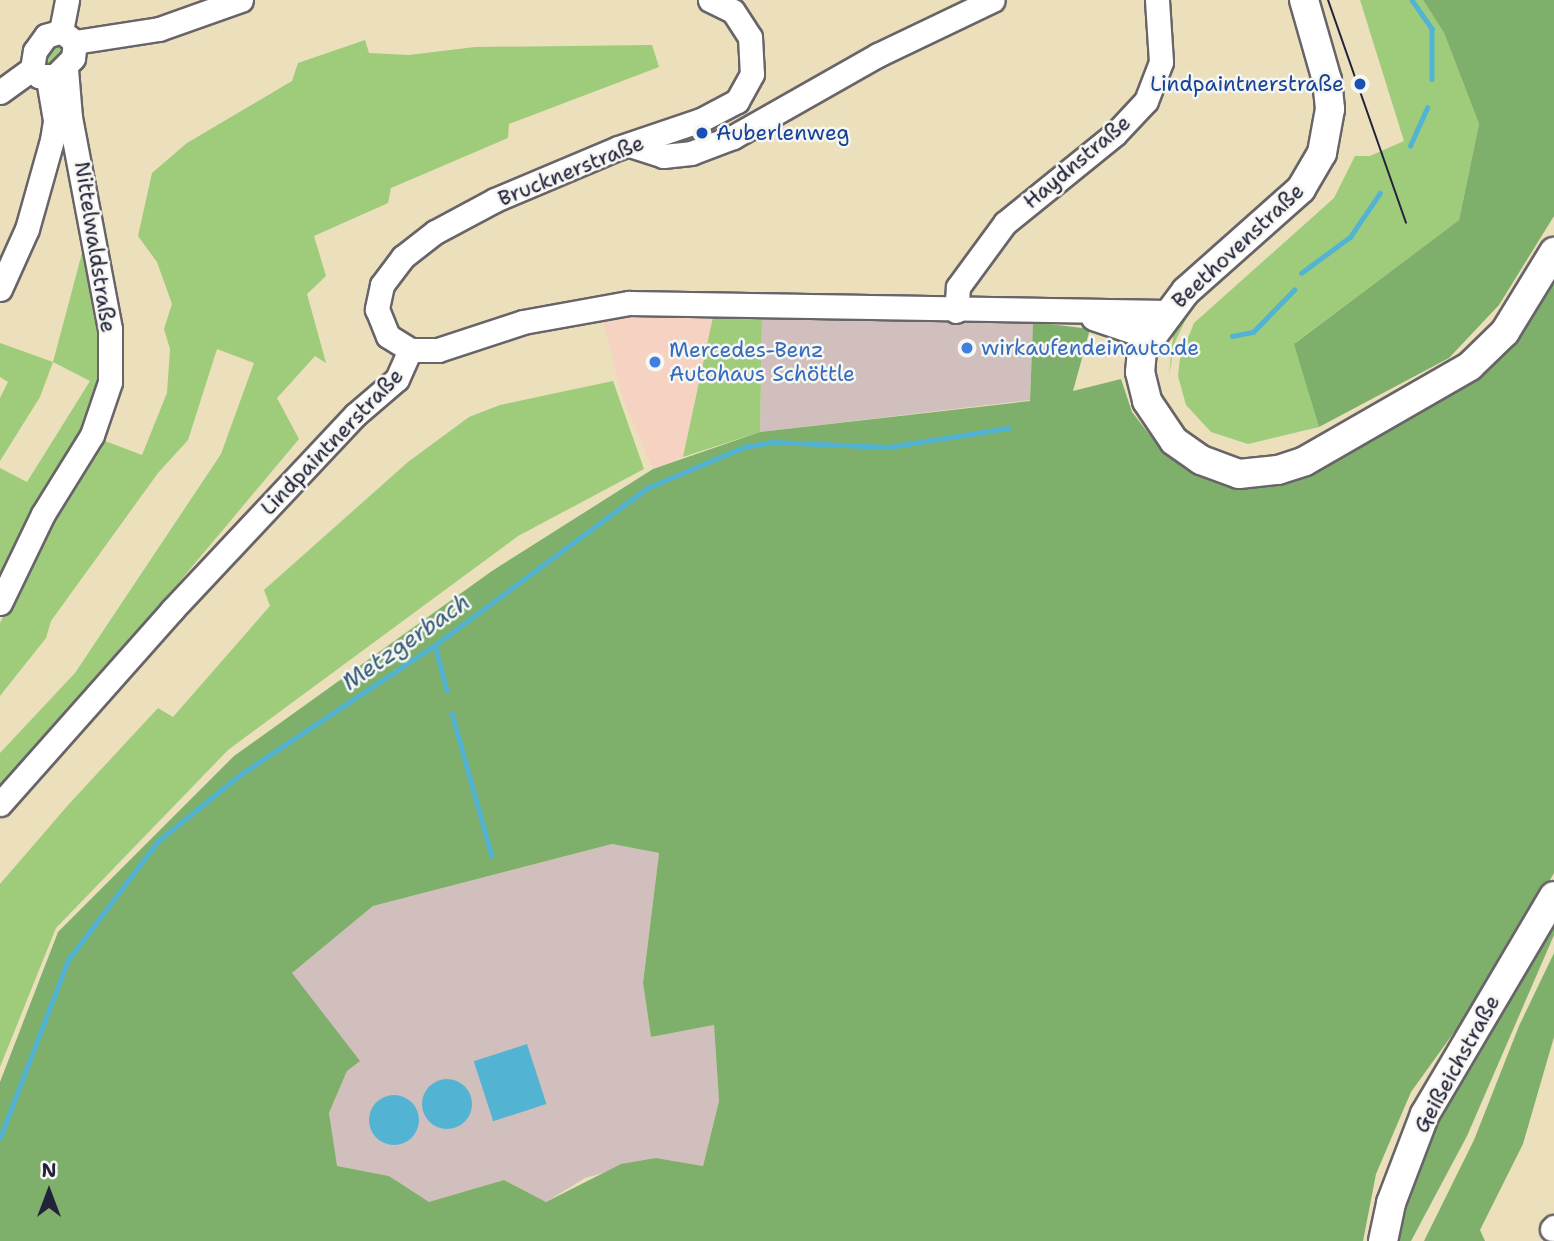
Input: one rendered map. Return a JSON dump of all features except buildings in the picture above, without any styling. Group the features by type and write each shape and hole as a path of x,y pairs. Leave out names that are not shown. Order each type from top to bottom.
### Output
{"main road":[{"name":"Beethovenstraße","path":"1152,331 1301,189 1322,153 1329,119 1328,90 1304,0"},
{"path":"1152,331 1163,403 1196,442 1228,457 1253,460 1340,439 1470,366 1505,332 1554,252"},
{"name":"Geißeichstraße","path":"1383,1241 1391,1203 1425,1114 1554,896"}],"street":[{"path":"0,92 49,72 68,37 67,0"},
{"path":"49,72 41,41 159,29 241,0"},
{"path":"633,146 663,156 691,153 733,137 878,55 993,0"},
{"name":"Haydnstraße","path":"956,310 958,287 1006,223 1115,134 1146,102 1161,62 1157,0"},
{"name":"Brucknerstraße","path":"410,350 388,337 377,309 382,285 403,257 435,232 495,200 618,148 633,146 726,108 746,88 753,56 750,37 733,11 717,1"},
{"name":"Nittelwaldstraße","path":"0,603 43,514 92,435 110,382 110,329 63,119 49,72"},
{"path":"0,289 27,229 63,119"},
{"name":"Lindpaintnerstraße","path":"0,804 172,610 355,415 397,379 410,350 438,350 523,321 605,304 1068,313 1152,331"},
{"name":"Lindpaintnerstraße","path":"1068,313 1152,331"}],"shaded area":[{"path":"602,317 713,317 683,457 653,469 623,399"},
{"path":"762,318 1033,322 1030,400 760,432"},
{"path":"612,844 659,853 643,983 651,1037 714,1025 719,1101 703,1166 656,1158 585,1178 546,1202 504,1180 429,1203 389,1176 336,1166 329,1113 347,1071 292,973 373,906"}],"green space":[{"path":"1360,0 1423,0 1444,33 1479,124 1459,220 1295,343 1319,427 1248,444 1211,432 1186,405 1178,376 1180,358 1194,323 1334,198 1355,156 1370,156 1404,141"},
{"path":"1423,0 1554,0 1554,216 1499,305 1449,358 1319,427 1294,344 1459,220 1479,124 1444,33"},
{"path":"64,38 63,60 47,66 46,48"},
{"path":"365,40 369,53 409,55 475,47 652,45 659,67 509,124 508,138 391,188 388,203 314,236 326,276 307,294 326,363 315,356 277,398 299,439 0,796 0,753 75,673 221,454 254,363 217,349 188,440 158,473 51,621 46,638 0,696 0,623 50,517 97,438 142,455 167,393 170,349 164,329 172,304 157,262 138,236 152,173 187,143 292,81 298,63"},
{"path":"82,253 88,254 103,384 86,431 0,590 0,468 27,482 90,381 53,362"},
{"path":"1554,274 1554,873 1493,978 1411,1092 1376,1174 1363,1241 0,1241 0,1082 58,932 234,756 492,571 653,469 760,432 1030,401 1033,322 1090,329 1073,391 1121,379 1132,412 1156,443 1223,480 1417,411","holes":["612,844 659,853 643,983 651,1037 714,1025 719,1101 703,1166 656,1158 621,1164 546,1202 504,1180 429,1202 389,1176 337,1166 329,1113 347,1071 360,1061 292,973 373,906"]},
{"path":"1195,300 1175,342 1169,375 1174,328"},
{"path":"713,317 762,318 760,432 683,457"},
{"path":"0,343 53,362 40,397 0,461 0,398 8,382 0,377"},
{"path":"613,381 644,469 518,536 228,750 56,928 0,1067 0,884 69,804 158,708 173,717 270,606 264,590 408,462 469,417 500,405"},
{"path":"1554,920 1554,935 1467,1136 1411,1241 1394,1241 1408,1187 1442,1106"},
{"path":"1554,953 1554,1037 1523,1144 1480,1230 1485,1241 1424,1241 1474,1140 1519,1026"}],"water":[{"path":"527,1044 546,1104 493,1121 474,1061"},
{"path":"447,1079 465,1086 472,1104 465,1122 447,1129 429,1122 422,1104 429,1086"},
{"path":"394,1095 412,1102 419,1120 412,1138 394,1145 376,1138 369,1120 376,1102"}],"waterway":[{"name":"Metzgerbach","path":"1412,0 1432,29 1432,79"},
{"name":"Metzgerbach","path":"1410,146 1427,108"},
{"name":"Metzgerbach","path":"1301,273 1350,237 1380,193"},
{"name":"Metzgerbach","path":"1232,336 1253,332 1294,290"},
{"name":"Metzgerbach","path":"0,1138 68,960 158,841 241,774 435,645 647,488 744,447 773,442 889,447 1008,428"},
{"path":"435,645 447,690"},
{"path":"452,713 492,856"}],"tram line":[{"path":"1328,0 1406,223"}],"place":[{"name":"Lindpaintnerstraße","path":"1360,84"},
{"name":"Auberlenweg","path":"702,133"},
{"name":"wirkaufendeinauto.de","path":"967,348"},
{"name":"Mercedes-Benz Autohaus Schöttle","path":"655,362"}]}
